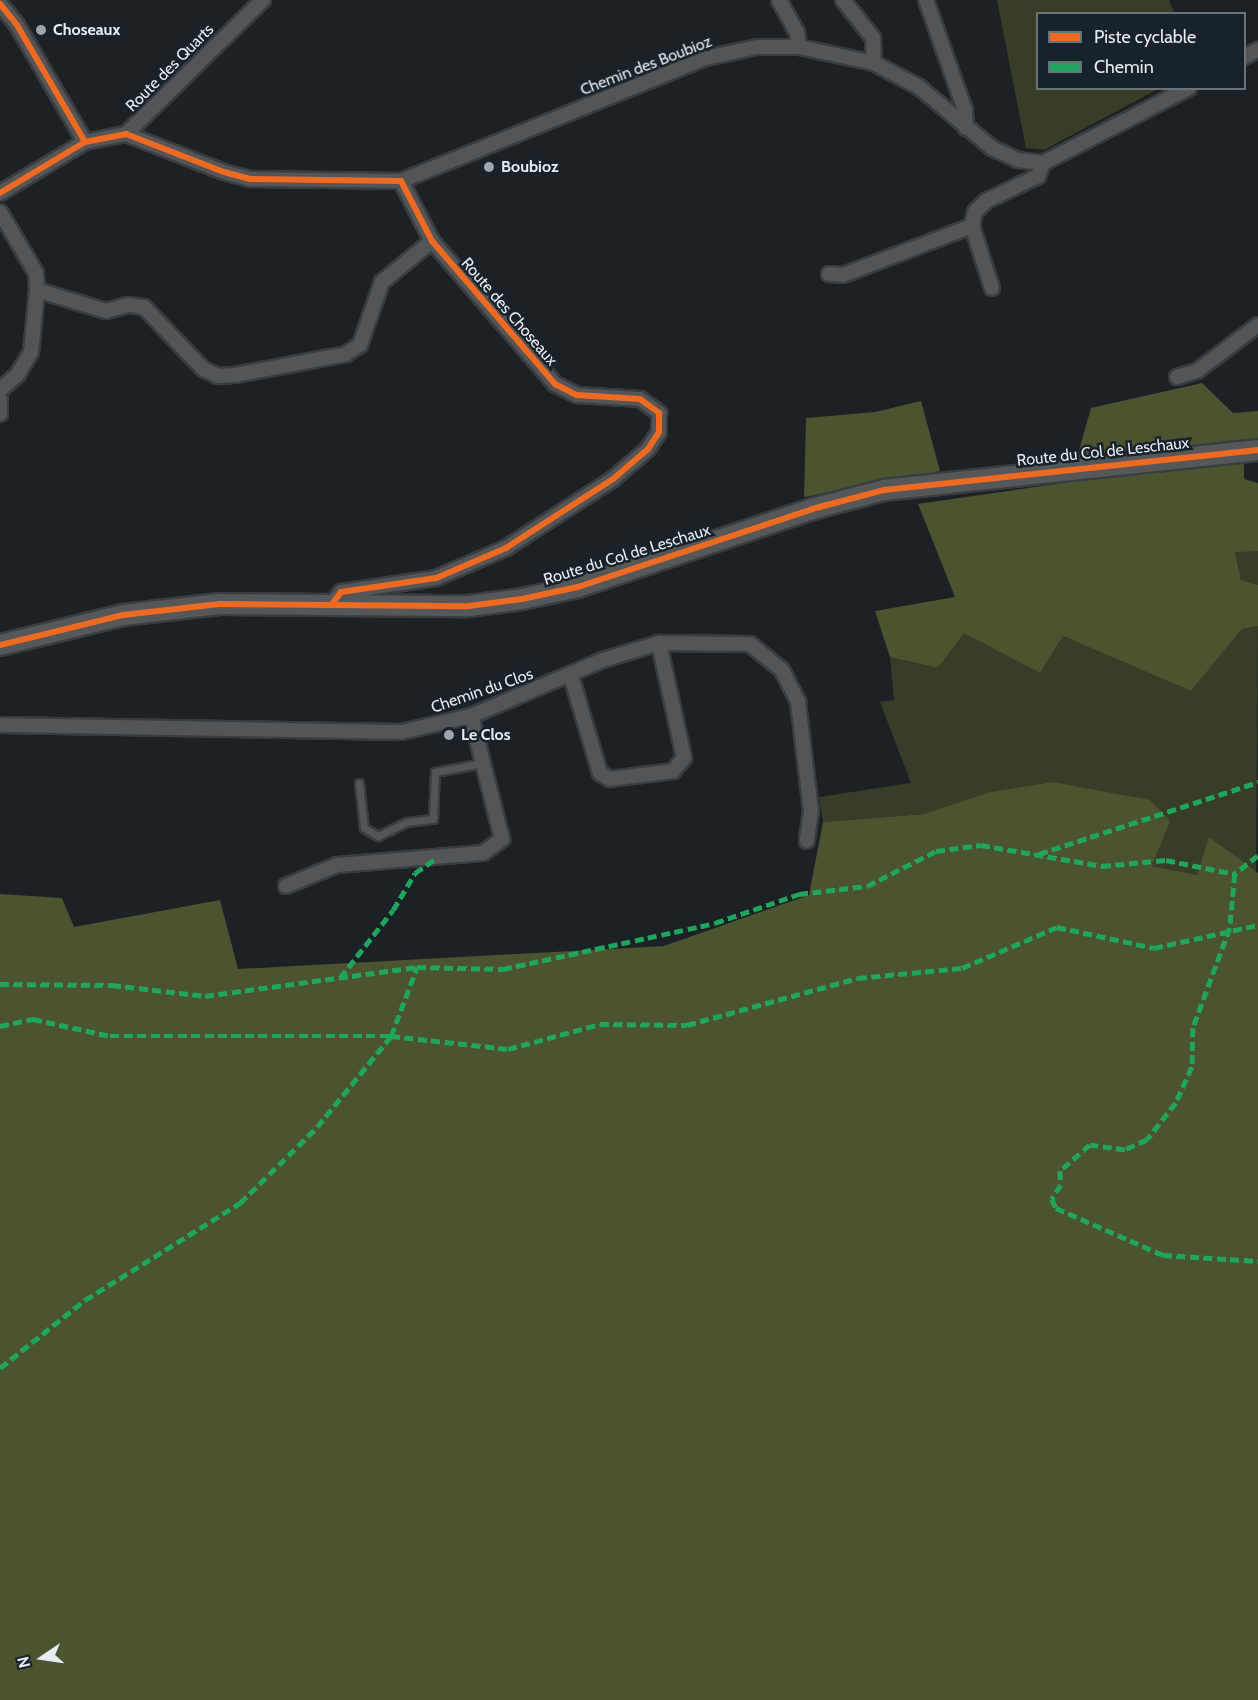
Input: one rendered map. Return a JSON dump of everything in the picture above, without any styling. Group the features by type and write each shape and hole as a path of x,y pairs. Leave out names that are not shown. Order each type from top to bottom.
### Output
{"main road":[{"name":"Route du Col de Leschaux","path":"0,645 89,621 146,611 254,602 469,606 522,599 578,587 812,509 884,490 1258,450"}],"street":[{"name":"Route des Quarts","path":"126,134 263,0"},
{"path":"778,0 797,33 799,47"},
{"path":"843,0 873,38 874,63"},
{"path":"926,0 965,110 966,128"},
{"path":"0,4 17,25 85,142"},
{"name":"Chemin des Boubioz","path":"401,181 706,58 757,47 799,47 874,63 919,87 992,148 1018,159 1042,163"},
{"path":"992,288 972,226 975,212 986,201 1038,176 1042,163 1185,90"},
{"path":"0,193 85,142 126,134 224,172 251,178 401,181"},
{"name":"Route des Choseaux","path":"333,603 341,592 436,579 506,548 613,479 648,449 659,432 659,413 640,399 577,394 559,388 467,286 432,241 401,181"},
{"path":"0,212 36,273 37,290 31,352 18,374 0,390"},
{"path":"829,274 843,275 972,226"},
{"path":"37,290 106,311 129,304 144,307 203,369 218,376 235,375 331,359 353,350 363,338 381,282 432,241"},
{"path":"1177,377 1197,371 1258,326"},
{"path":"0,399 0,414"},
{"path":"571,676 600,773 610,779 673,771 684,758 659,643"},
{"name":"Chemin du Clos","path":"0,725 401,732 471,716 571,676 603,660 659,643 750,644 782,670 798,702 811,811 807,841"},
{"path":"285,886 338,865 483,853 502,838 471,716"}],"lane":[{"path":"359,783 364,828 378,836 406,822 433,819 435,772 483,763"}],"green space":[{"path":"997,0 1169,0 1174,12 1036,12 1036,90 1156,90 1044,150 1026,148"},
{"path":"1202,383 1233,413 1258,411 1258,439 1244,440 1244,479 1258,483 1258,551 1235,552 1241,580 1258,585 1258,626 1242,629 1191,691 1063,636 1040,673 964,633 938,668 890,657 875,611 955,597 918,504 1070,482 1091,408"},
{"path":"921,401 940,471 804,497 806,418 875,412"},
{"path":"1235,551 1258,551 1258,585 1241,580"},
{"path":"1258,626 1256,874 1210,838 1197,875 1151,866 1169,821 1052,782 990,792 924,814 823,822 819,797 911,783 880,702 894,700 890,657 938,668 964,632 1040,673 1063,636 1191,691 1242,629"},
{"path":"1052,782 1150,800 1170,821 1152,866 1197,875 1209,837 1258,873 1258,1700 0,1700 0,894 62,898 74,927 220,900 238,969 664,946 809,895 823,822 924,814 990,792"}],"marked path":[{"path":"1039,854 1258,782"},
{"path":"0,984 112,985 205,996 417,967 503,969 715,923 799,894 867,886 936,851 981,845 1102,866 1166,860 1235,874"},
{"path":"1258,856 1235,874 1230,928 1193,1028 1192,1067 1176,1103 1147,1140 1125,1150 1090,1145 1060,1171 1061,1185 1052,1199 1056,1208 1163,1255 1258,1261"},
{"path":"340,978 393,910 415,873 435,859"},
{"path":"0,1026 33,1019 110,1036 391,1036 508,1049 600,1024 687,1025 858,978 962,968 1057,927 1154,948 1258,925"},
{"path":"0,1368 85,1300 240,1203 317,1127 391,1036 417,967"}],"cycle path":[{"path":"0,4 17,25 85,142"},
{"path":"0,193 85,142 126,134 224,172 251,179 401,181 432,241 555,384 577,395 640,399 659,413 659,432 648,449 613,479 506,548 436,578 341,592 333,603"},
{"path":"0,645 123,615 219,604 469,606 522,599 578,587 812,509 884,490 1258,450"}],"place":[{"name":"Choseaux","path":"41,30"},
{"name":"Boubioz","path":"489,167"},
{"name":"Le Clos","path":"449,735"}]}
